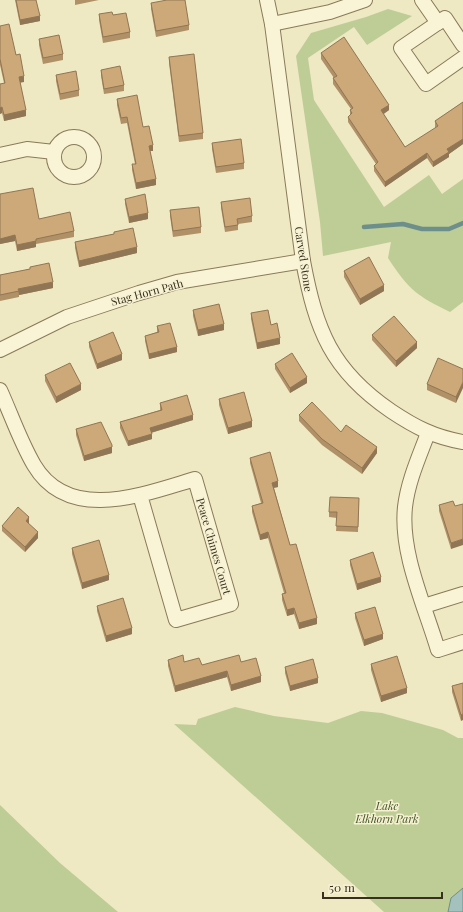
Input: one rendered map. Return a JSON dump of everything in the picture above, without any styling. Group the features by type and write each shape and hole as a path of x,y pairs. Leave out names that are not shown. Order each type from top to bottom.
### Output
{"street":[{"name":"Carved Stone","path":"266,0 272,24 303,261 310,298 320,328 342,368 361,389 379,403 428,433 463,442"},
{"path":"272,24 330,12 365,0"},
{"path":"422,0 438,23"},
{"path":"463,45 445,18 401,48 426,84 463,58"},
{"path":"0,155 27,149 54,152"},
{"name":"Stag Horn Path","path":"0,350 67,317 176,282 303,261"},
{"name":"Peace Chimes Court","path":"0,390 34,466 45,479 70,495 85,499 121,500 195,479 231,604 176,620 140,495"},
{"path":"428,433 410,484 405,507 408,554 438,650 463,642"},
{"path":"424,606 463,594"}],"green space":[{"path":"388,9 412,16 367,45 354,27 308,58 314,100 384,207 429,175 442,194 463,179 463,302 450,312 414,291 401,277 388,258 391,242 323,256 320,222 296,56 311,33"},
{"name":"Lake Elkhorn Park","path":"235,707 274,716 328,723 361,711 382,713 443,730 458,738 463,738 463,912 384,912 174,724 196,725 198,719"},
{"path":"0,805 60,863 118,912 0,912"}],"water":[{"path":"463,888 463,912 448,912 451,898"}],"building":[{"path":"16,0 36,0 40,16 20,20"},
{"path":"167,0 185,0 189,25 156,31 151,3"},
{"path":"112,12 113,15 126,13 130,32 103,37 99,14"},
{"path":"9,24 16,55 20,54 24,76 19,77 26,110 4,115 2,107 0,108 0,84 5,83 0,59 0,26"},
{"path":"59,35 63,54 43,58 39,39"},
{"path":"344,37 389,105 381,110 405,147 438,126 435,121 463,102 463,139 447,149 449,152 433,162 427,153 385,182 374,166 378,162 348,117 352,113 350,110 353,108 333,78 337,76 321,53"},
{"path":"194,54 203,133 179,136 169,57"},
{"path":"120,66 124,85 104,89 101,70"},
{"path":"76,71 79,90 60,94 56,75"},
{"path":"137,95 143,127 149,126 153,145 149,146 156,179 136,183 132,164 136,164 127,117 121,118 117,99"},
{"path":"241,139 244,163 216,167 212,143"},
{"path":"33,188 39,219 70,212 74,231 36,239 36,241 17,245 15,235 0,239 0,194"},
{"path":"145,194 148,213 129,217 125,199"},
{"path":"250,198 252,216 237,219 238,225 225,227 221,202"},
{"path":"199,207 201,227 173,231 170,210"},
{"path":"133,228 137,247 79,261 75,242 114,234 114,232"},
{"path":"369,257 384,285 360,299 344,271"},
{"path":"49,263 53,282 18,289 19,291 0,295 0,275 30,269 30,267"},
{"path":"219,304 224,324 198,330 193,310"},
{"path":"268,310 271,325 277,323 280,338 257,343 251,313"},
{"path":"394,316 417,342 396,361 372,335"},
{"path":"170,323 177,347 149,354 145,336 159,332 157,326"},
{"path":"113,332 122,354 97,364 89,342"},
{"path":"292,353 307,377 290,388 275,364"},
{"path":"438,358 463,369 463,382 456,397 427,384"},
{"path":"70,363 81,384 56,397 45,375"},
{"path":"244,392 252,421 228,428 219,399"},
{"path":"187,395 193,415 150,428 152,434 128,441 120,422 162,410 160,403"},
{"path":"312,402 341,432 346,425 377,447 362,468 322,439 299,415"},
{"path":"101,422 112,447 84,456 76,429"},
{"path":"270,452 278,481 272,483 290,545 296,544 317,618 299,623 294,608 287,610 282,594 286,593 268,532 260,535 252,506 263,503 250,458"},
{"path":"330,497 359,498 358,527 336,526 337,512 329,512"},
{"path":"453,501 455,506 463,504 463,539 451,543 439,505"},
{"path":"18,507 29,517 26,521 38,532 25,547 2,526"},
{"path":"99,540 109,575 82,583 72,548"},
{"path":"373,552 381,577 357,584 350,560"},
{"path":"123,598 132,628 106,636 97,606"},
{"path":"375,607 383,634 364,640 355,613"},
{"path":"183,655 184,662 199,658 202,665 239,655 241,662 256,658 261,676 231,685 227,671 175,686 168,660"},
{"path":"397,656 407,688 381,696 371,664"},
{"path":"313,659 318,678 290,686 285,667"},
{"path":"463,683 463,714 461,715 452,686"}],"waterway":[{"path":"364,227 403,224 422,229 449,229 463,223"}]}
